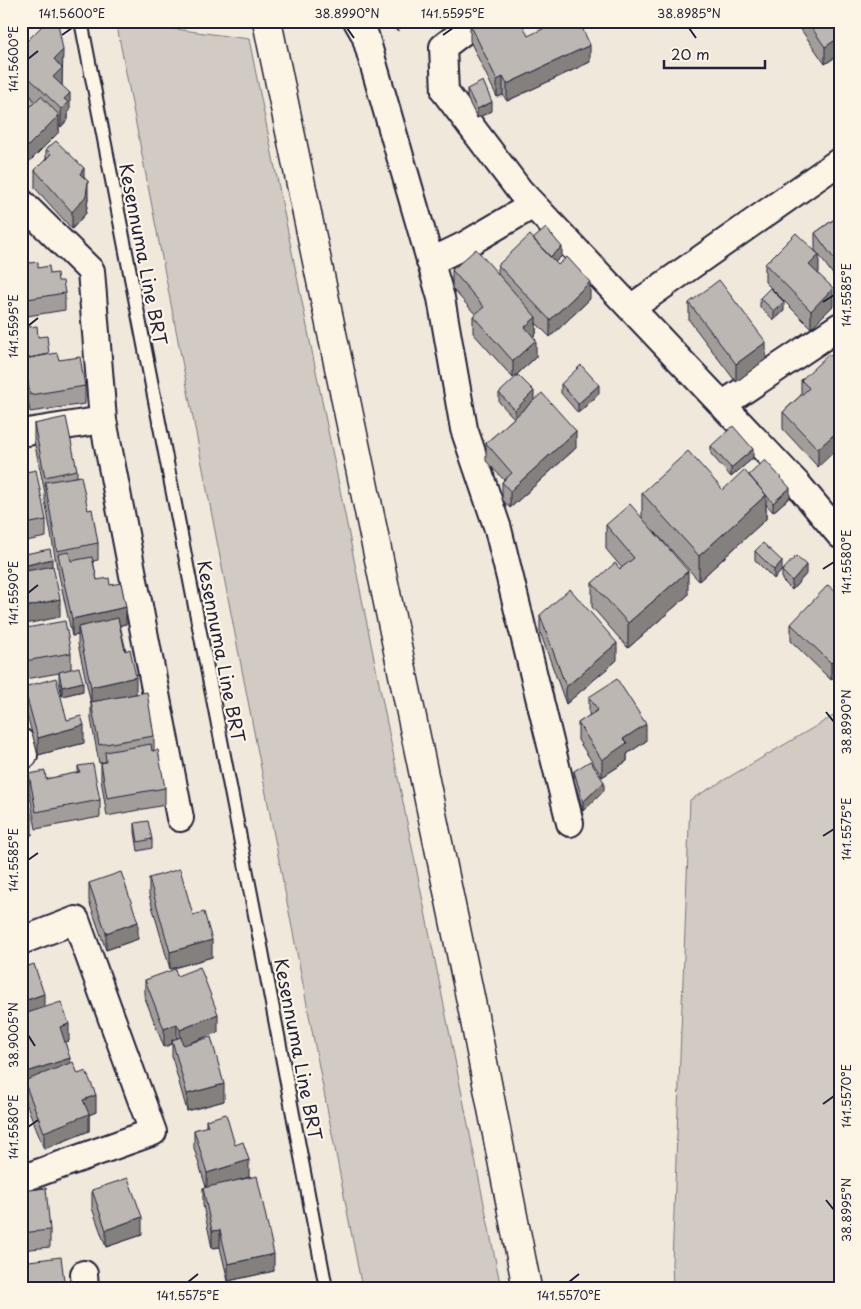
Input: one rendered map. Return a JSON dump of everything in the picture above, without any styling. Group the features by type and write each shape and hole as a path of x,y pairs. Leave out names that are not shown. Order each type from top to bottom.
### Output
{"street":[{"path":"266,21 473,1012 527,1288"},
{"path":"357,21 365,35 441,298 464,429 498,529 570,823"},
{"path":"477,21 443,46 445,92 520,191 799,486 840,535"},
{"path":"631,308 840,161"},
{"path":"21,202 91,271 103,420 180,818"},
{"path":"430,262 465,246 533,204"},
{"path":"722,405 840,326"},
{"path":"21,433 103,420"},
{"path":"21,941 76,920 153,1132 21,1180"}],"lane":[{"name":"Kesennuma Line BRT","path":"81,21 250,886 326,1288"}],"shaded area":[{"path":"116,21 249,39 501,1288 362,1288"},
{"path":"840,712 840,1288 673,1288 672,1263 690,800"}],"building":[{"path":"47,21 58,23 63,50 54,59 62,68 53,77 70,93 64,99 68,102 61,109 21,70 21,47"},
{"path":"476,21 521,21 528,36 559,21 579,21 590,45 507,84 503,77 497,80 470,24"},
{"path":"807,21 840,21 840,37 825,47"},
{"path":"483,81 492,102 477,109 467,89"},
{"path":"31,96 35,102 31,106 26,101"},
{"path":"41,96 59,115 21,153 21,108 25,112"},
{"path":"56,141 84,168 80,174 88,181 86,196 72,212 35,170 51,154 46,149"},
{"path":"840,215 840,267 815,233"},
{"path":"546,228 562,247 550,257 533,239"},
{"path":"796,233 819,255 809,265 833,288 811,311 765,264"},
{"path":"530,235 558,265 567,257 590,282 550,320 498,265"},
{"path":"476,249 536,317 525,327 536,340 513,361 473,316 484,307 452,270"},
{"path":"38,262 38,268 49,266 50,274 57,273 58,281 63,281 65,293 21,300 21,264"},
{"path":"719,280 766,342 736,364 689,303"},
{"path":"770,288 784,302 774,311 760,298"},
{"path":"37,326 38,337 47,336 49,354 24,359 21,328"},
{"path":"57,353 59,360 80,357 85,386 30,395 24,359"},
{"path":"829,354 840,365 840,429 818,449 783,412 809,388 801,380"},
{"path":"581,365 599,385 578,404 561,384"},
{"path":"518,375 534,391 515,410 499,393"},
{"path":"542,393 576,431 510,491 502,482 512,473 486,443"},
{"path":"66,417 77,470 45,477 34,424"},
{"path":"733,426 753,449 731,468 711,446"},
{"path":"688,451 723,490 744,470 766,495 699,556 642,493"},
{"path":"765,460 790,488 773,503 749,475"},
{"path":"36,470 46,520 21,525 21,473"},
{"path":"81,476 88,510 92,509 98,543 57,551 45,482"},
{"path":"630,504 688,571 628,623 592,583 615,563 620,569 634,558 606,525"},
{"path":"763,543 782,561 774,570 755,551"},
{"path":"50,549 52,559 27,565 25,554"},
{"path":"69,552 71,561 92,557 97,580 109,578 110,585 121,583 126,607 72,619 58,554"},
{"path":"796,556 806,565 792,581 782,571"},
{"path":"53,566 60,599 21,608 21,572"},
{"path":"828,585 840,596 840,654 831,663 791,624"},
{"path":"570,589 617,643 566,687 540,615"},
{"path":"118,618 125,651 130,649 136,677 91,687 78,627"},
{"path":"65,621 71,653 25,661 21,629"},
{"path":"79,667 83,682 62,687 59,672"},
{"path":"56,678 67,720 81,716 84,725 38,738 24,687"},
{"path":"617,679 646,724 623,739 627,743 602,760 578,723 598,710 589,697"},
{"path":"147,692 154,736 99,745 91,702"},
{"path":"151,744 152,751 158,750 165,788 107,798 101,763 106,762 105,752"},
{"path":"590,761 604,782 583,802 574,771"},
{"path":"93,764 100,800 36,812 29,774 45,771 46,779 80,772 78,766"},
{"path":"28,802 32,817 21,820 21,803"},
{"path":"148,821 152,839 138,842 135,823"},
{"path":"180,869 193,915 204,912 212,940 170,952 149,878"},
{"path":"121,872 138,922 106,933 89,883"},
{"path":"21,951 28,966 34,964 44,994 21,1002"},
{"path":"200,967 218,1014 180,1030 177,1024 164,1029 145,980 175,969 177,976"},
{"path":"61,1002 69,1024 60,1027 70,1058 24,1073 21,1066 21,1015"},
{"path":"181,1037 183,1045 211,1037 224,1084 187,1094 172,1040"},
{"path":"73,1062 78,1074 86,1071 96,1095 83,1100 89,1114 44,1132 24,1081"},
{"path":"226,1114 235,1145 243,1142 249,1160 207,1173 194,1130 208,1126 206,1120"},
{"path":"257,1176 274,1254 228,1264 220,1230 212,1231 203,1188"},
{"path":"128,1178 142,1217 106,1230 92,1190"},
{"path":"46,1188 50,1230 21,1233 21,1191"},
{"path":"61,1257 65,1288 23,1288 21,1262"}]}
